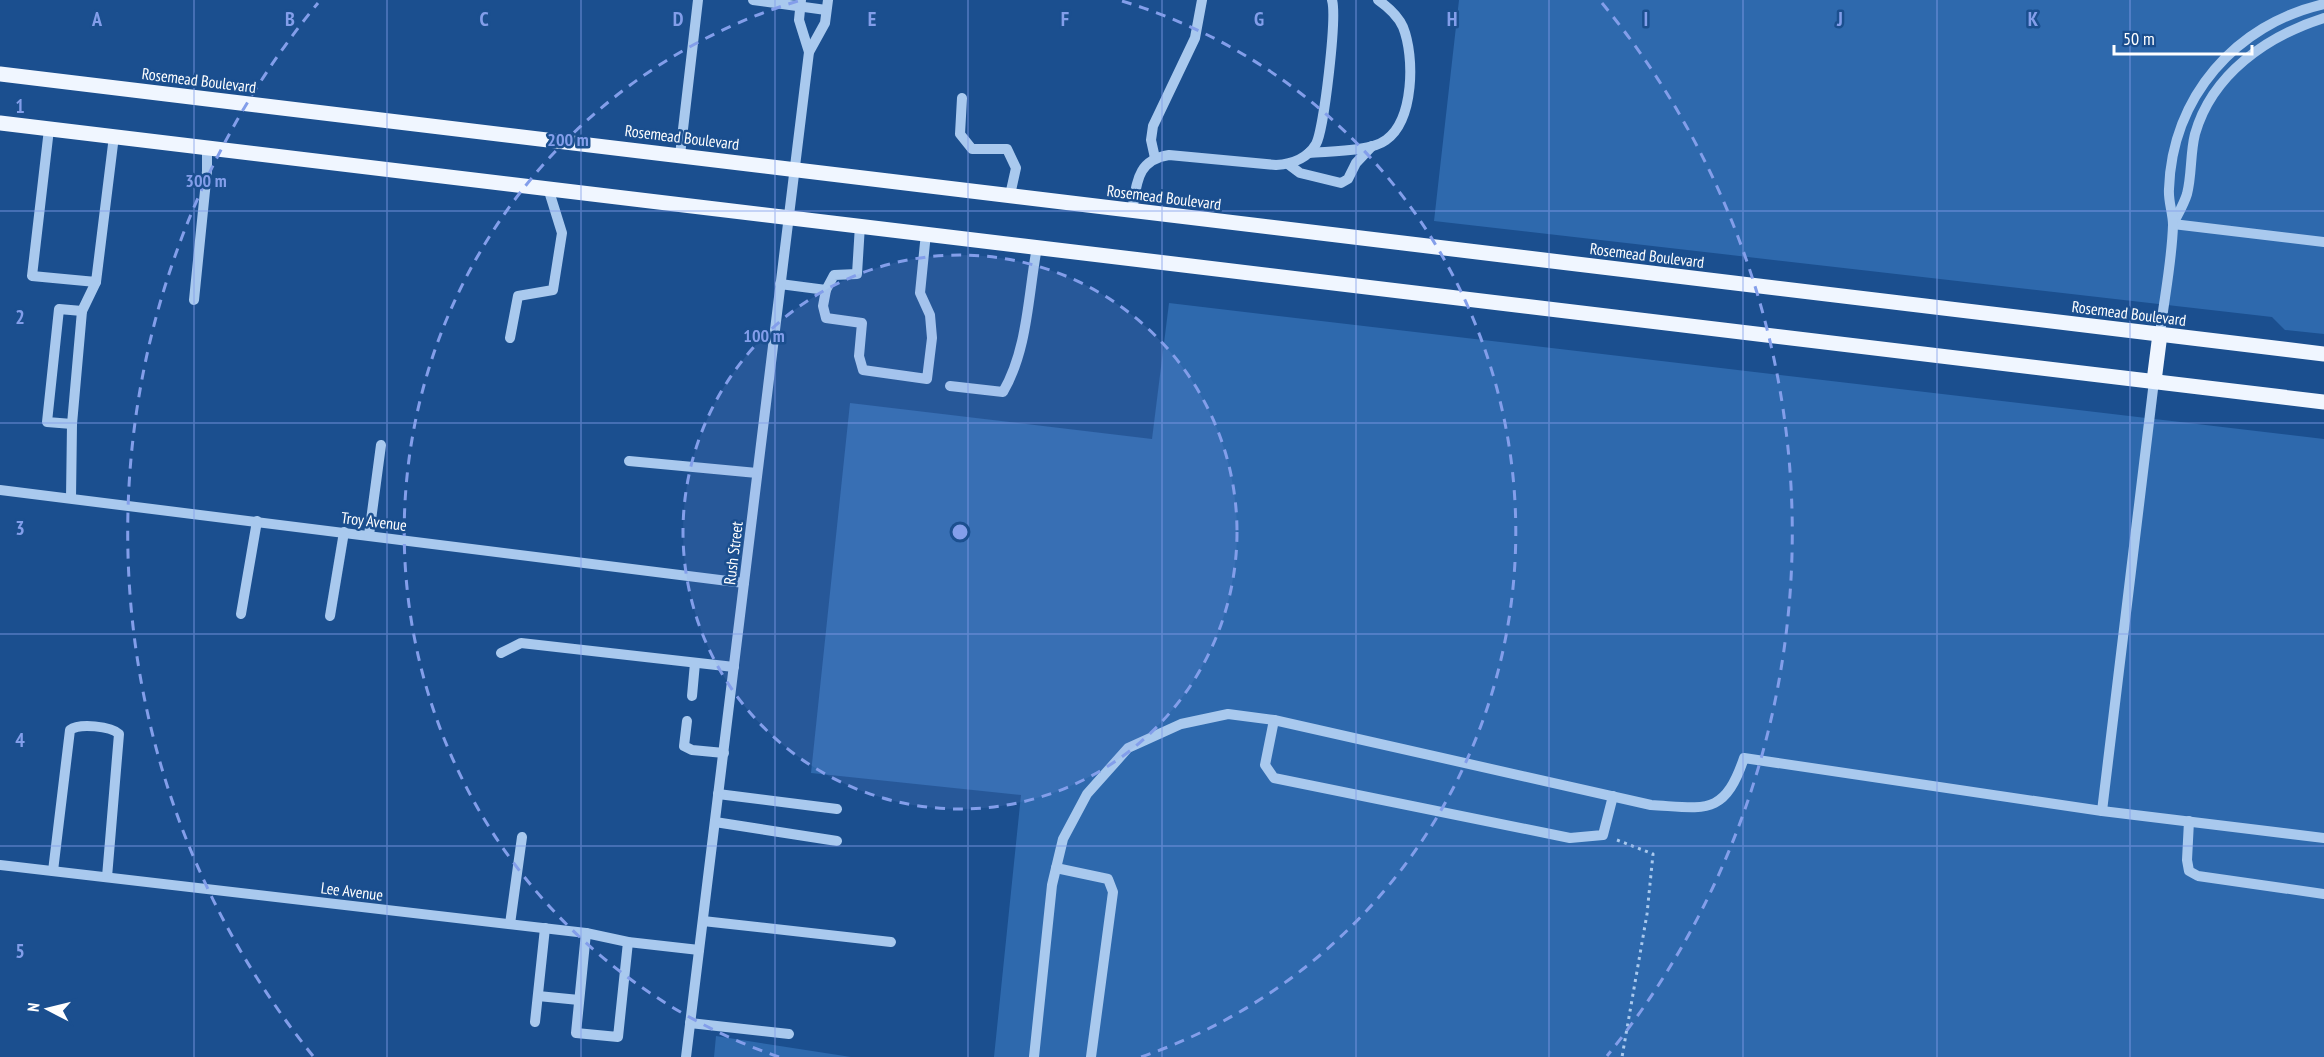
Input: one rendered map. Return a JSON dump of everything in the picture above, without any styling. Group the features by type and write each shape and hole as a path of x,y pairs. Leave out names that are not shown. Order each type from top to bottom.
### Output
{"main road":[{"name":"Rosemead Boulevard","path":"0,74 2324,354"},
{"path":"0,123 2324,402"},
{"path":"2154,381 2160,334"}],"street":[{"path":"680,155 698,0"},
{"path":"753,0 827,5"},
{"path":"1155,158 1151,140 1153,126 1195,38 1203,0"},
{"path":"1309,153 1320,133 1334,21 1332,0"},
{"path":"1132,211 1138,178 1142,169 1155,158 1169,155 1288,164 1309,153 1372,146 1386,141 1402,122 1410,79 1410,47 1402,25 1388,6 1378,0"},
{"name":"Rush Street","path":"801,3 799,20 809,52"},
{"path":"2160,334 2173,224 2169,190 2178,134 2188,108 2205,82 2233,50 2260,29 2292,12 2324,4"},
{"name":"Rush Street","path":"686,1057 809,52 825,23 827,5"},
{"path":"2173,224 2187,193 2196,134 2220,86 2248,57 2272,40 2295,27 2324,18"},
{"path":"962,98 960,134 972,149 1007,149 1016,168 1010,195"},
{"path":"49,129 32,276 96,282"},
{"path":"71,498 72,424 82,311 96,282 114,136"},
{"path":"1288,164 1300,173 1341,183 1348,179 1356,163 1372,146"},
{"path":"194,300 207,171 207,147"},
{"path":"510,338 518,296 553,290 562,233 548,188"},
{"path":"2173,224 2324,242"},
{"path":"860,225 857,274 834,275 826,291 823,306 826,318 862,323 859,356 863,370 927,379 932,338 930,315 920,293 926,233"},
{"path":"950,386 1003,392 1014,373 1037,246"},
{"path":"780,284 826,291"},
{"path":"72,424 46,422 58,309 82,311"},
{"path":"2102,811 2154,381"},
{"path":"369,535 381,445"},
{"path":"628,461 757,473"},
{"name":"Troy Avenue","path":"0,490 744,583"},
{"path":"241,614 257,521"},
{"path":"330,616 344,532"},
{"path":"501,653 521,643 734,667"},
{"path":"692,696 695,663"},
{"path":"1034,1057 1052,885 1063,839 1087,794 1128,748 1181,724 1228,714 1274,720 1651,805 1702,808 1718,802 1735,783 1744,758 2102,811 2324,838"},
{"path":"1274,720 1265,765 1275,778 1570,838 1603,835 1613,796"},
{"path":"687,721 684,746 692,750 724,753"},
{"path":"53,871 70,730 76,726 114,729 119,734 107,877"},
{"path":"718,794 837,809"},
{"path":"2189,821 2187,860 2189,871 2198,876 2324,894"},
{"path":"715,822 837,841"},
{"path":"510,924 522,837"},
{"name":"Lee Avenue","path":"0,865 545,928 586,933 628,942 699,950"},
{"path":"1056,868 1108,879 1113,892 1090,1057"},
{"path":"703,921 891,942"},
{"path":"535,1022 545,928"},
{"path":"586,933 576,1033 618,1037 628,942"},
{"path":"538,996 579,1000"},
{"path":"690,1023 789,1034"}],"path":[{"path":"1603,835 1653,854 1647,914 1622,1057"}],"shaded area":[{"path":"1459,0 2324,0 2324,334 2285,330 2272,317 1434,221"},
{"path":"1169,303 2324,439 2324,1057 994,1057 1021,795 811,773 850,403 1152,439"},
{"path":"716,1036 851,1057 714,1057"}]}
